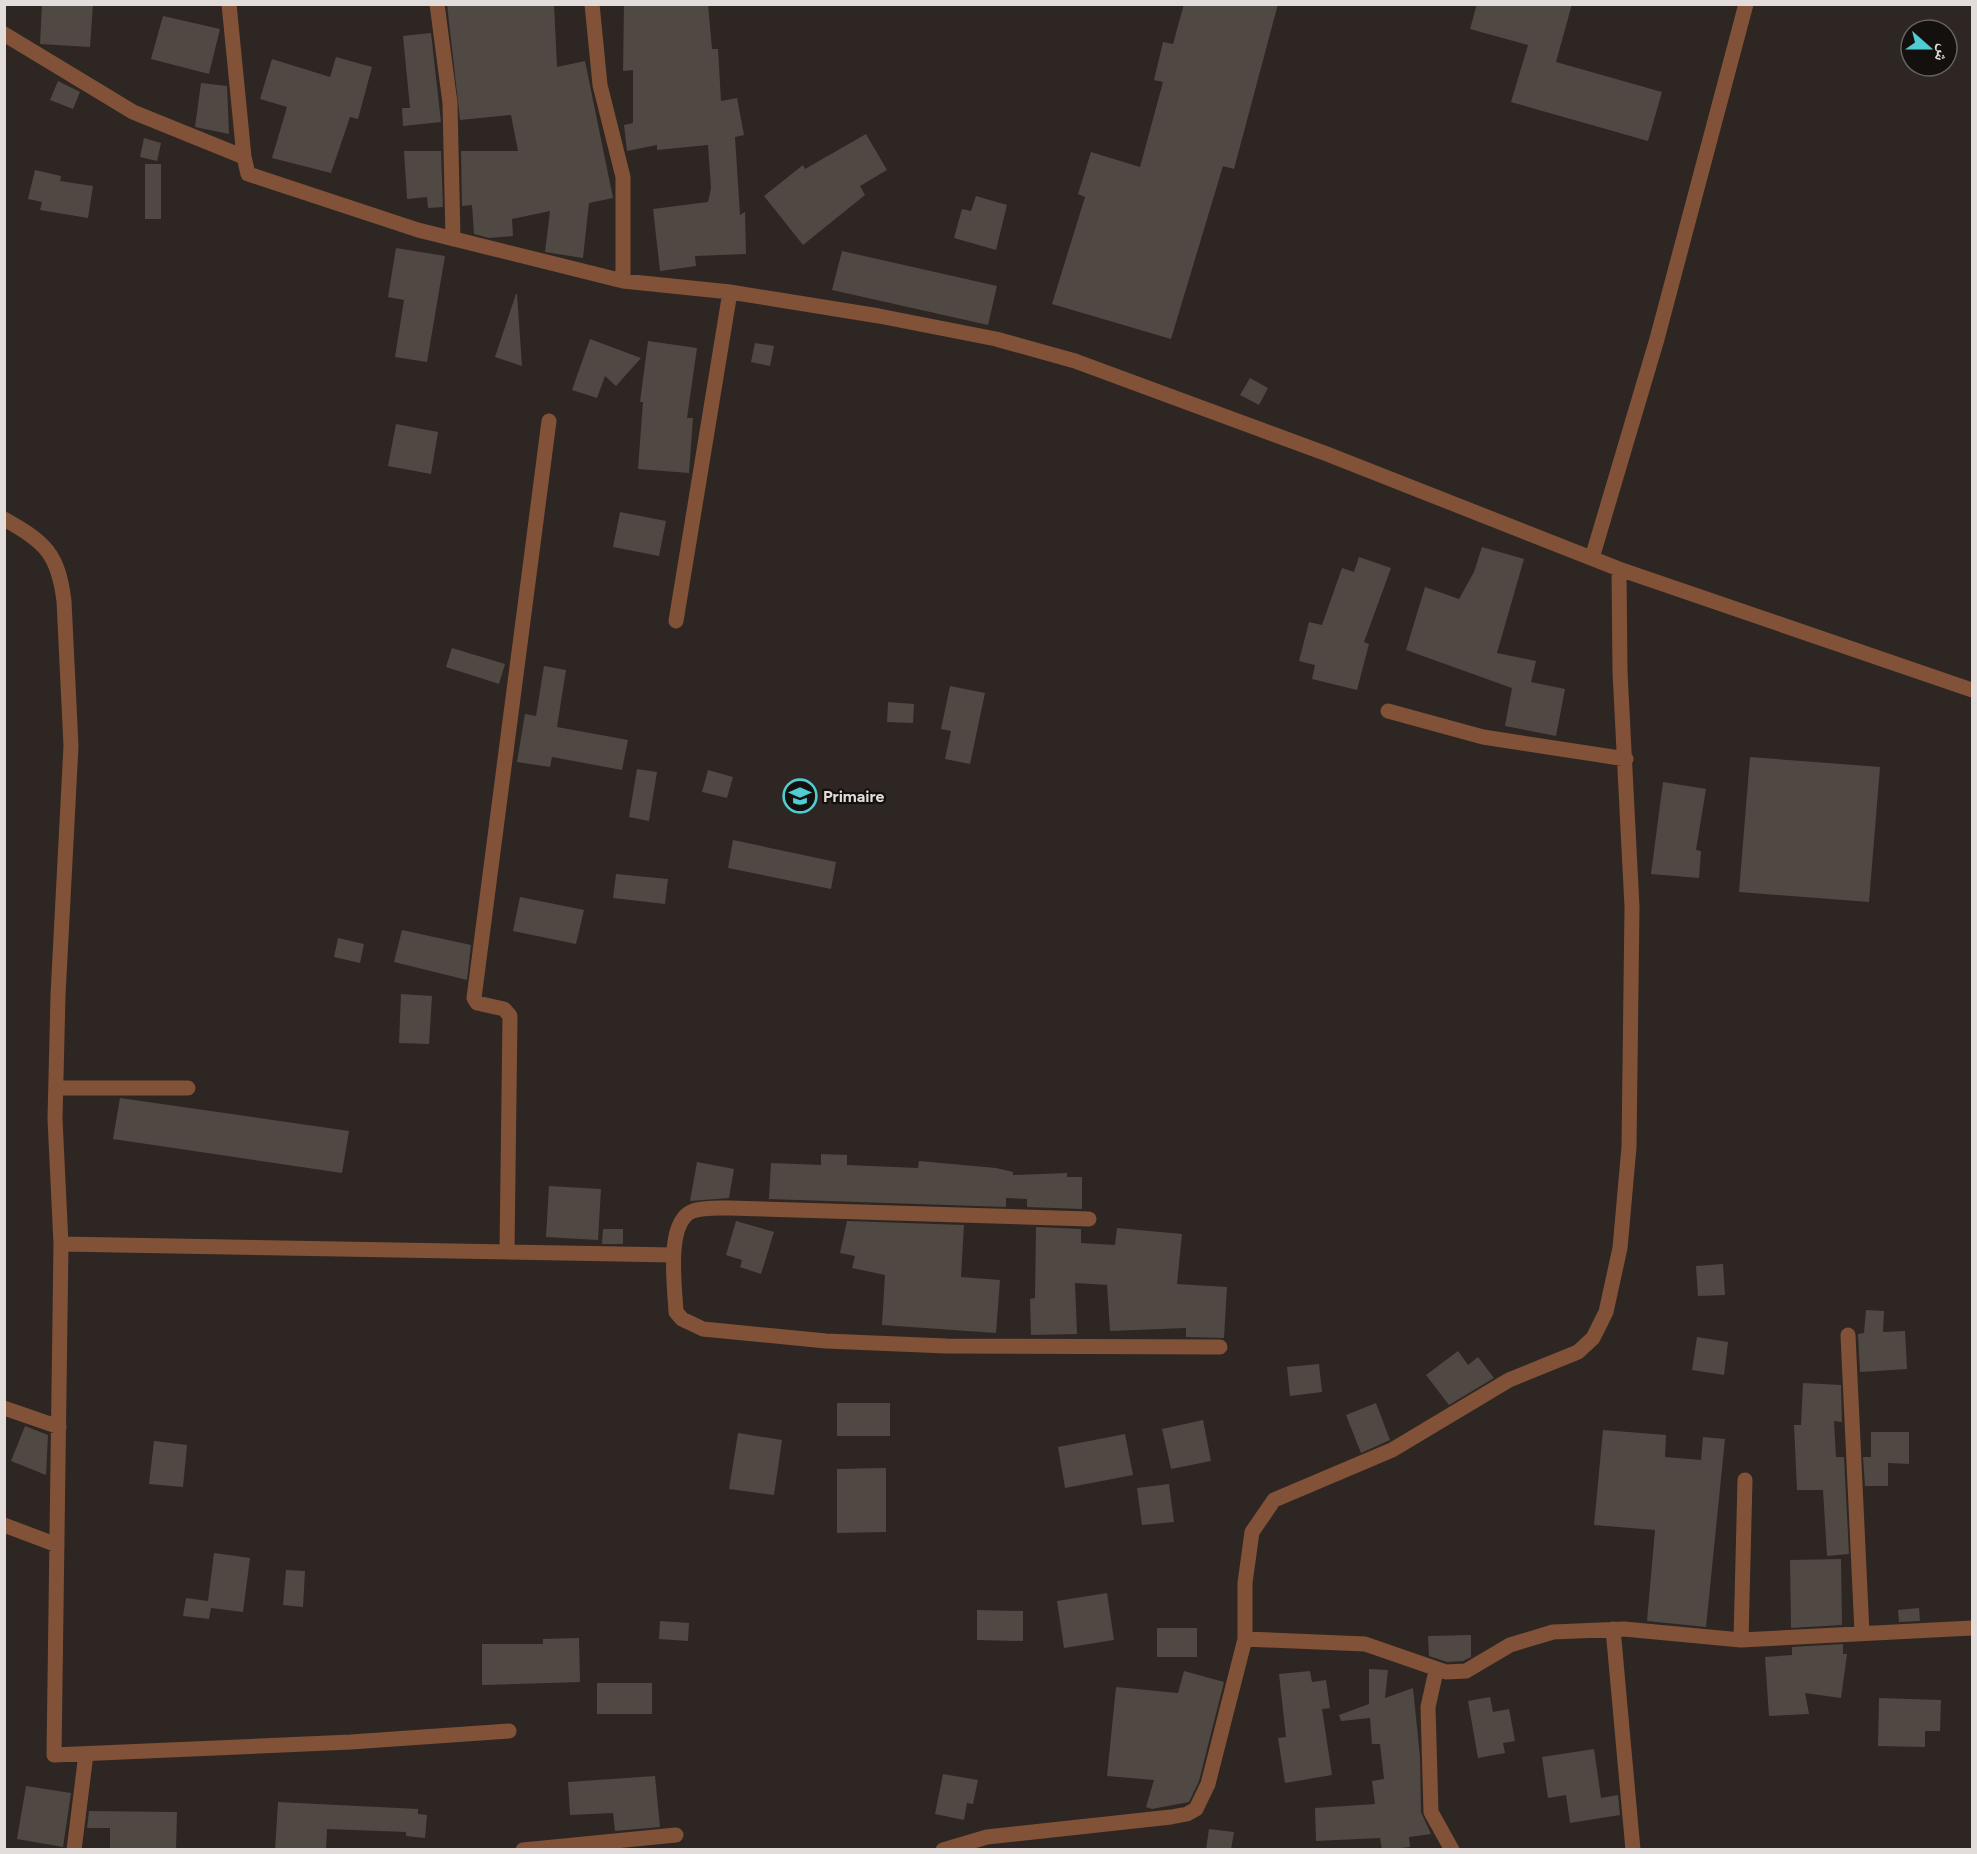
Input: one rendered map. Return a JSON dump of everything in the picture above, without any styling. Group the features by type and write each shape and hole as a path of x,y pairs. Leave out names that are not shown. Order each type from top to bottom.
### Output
{"street":[{"path":"229,4 244,158 249,174 418,230 624,280 730,292 879,316 996,339 1075,361 1327,454 1619,568 1972,690"},
{"path":"437,4 450,103 453,239"},
{"path":"592,4 600,85 623,177 624,280"},
{"path":"1592,558 1657,339 1746,4"},
{"path":"4,34 133,112 244,158"},
{"path":"676,621 730,292"},
{"path":"507,1252 510,1016 504,1009 477,1003 474,998 549,421"},
{"path":"4,519 37,538 53,559 61,578 71,746 58,995 56,1088 61,1244 54,1755 351,1743 509,1731"},
{"path":"943,1850 987,1837 1171,1817 1187,1814 1196,1809 1208,1784 1245,1639 1245,1583 1252,1532 1274,1500 1392,1450 1509,1380 1578,1352 1593,1338 1606,1312 1620,1248 1629,1147 1632,907 1620,672 1619,568"},
{"path":"1389,711 1483,737 1626,759"},
{"path":"56,1088 188,1088"},
{"path":"1089,1219 730,1208 694,1210 680,1223 673,1255 676,1312 682,1319 703,1329 826,1341 946,1346 1220,1347"},
{"path":"61,1244 673,1255"},
{"path":"1848,1335 1862,1633"},
{"path":"4,1408 59,1427"},
{"path":"1741,1640 1745,1480"},
{"path":"4,1525 57,1545"},
{"path":"1245,1639 1365,1644 1436,1671 1466,1671 1510,1645 1553,1632 1612,1629 1741,1640 1972,1628"},
{"path":"1612,1629 1633,1850"},
{"path":"1436,1671 1428,1707 1431,1812 1452,1850"},
{"path":"74,1850 86,1754"},
{"path":"523,1850 676,1834"}],"building":[{"path":"42,4 93,4 90,47 40,44"},
{"path":"447,4 554,4 557,67 585,61 613,198 589,203 583,258 545,252 550,211 512,219 513,236 489,238 474,234 472,205 462,206 461,151 518,151 511,115 460,120"},
{"path":"624,4 708,4 712,49 718,49 721,101 737,98 744,135 735,137 740,215 745,212 746,254 695,256 696,266 660,271 653,209 708,202 711,188 708,145 657,150 657,145 627,151 624,125 633,123 633,70 623,71"},
{"path":"1184,4 1278,4 1234,169 1223,166 1171,339 1052,304 1085,197 1078,194 1091,152 1140,167 1163,82 1154,80 1163,42 1173,44"},
{"path":"1477,4 1572,4 1556,62 1662,92 1648,141 1511,102 1528,45 1470,29"},
{"path":"163,16 220,29 209,74 151,59"},
{"path":"431,33 441,122 403,126 402,108 410,108 403,36"},
{"path":"336,57 372,67 358,119 350,117 331,173 272,158 287,107 260,99 272,59 330,77"},
{"path":"58,81 80,92 73,109 50,100"},
{"path":"201,83 227,86 229,134 195,127"},
{"path":"866,134 887,170 860,186 865,195 803,245 764,196 803,165 805,169"},
{"path":"144,138 161,143 157,161 140,157"},
{"path":"404,151 441,151 443,207 428,208 427,197 407,199"},
{"path":"145,164 161,164 161,219 145,219"},
{"path":"35,170 61,176 60,181 93,186 88,218 40,210 42,202 28,199"},
{"path":"976,196 1007,205 996,250 954,238 962,209 971,211"},
{"path":"396,248 445,256 427,362 395,357 404,300 388,297"},
{"path":"842,251 997,286 988,325 832,290"},
{"path":"517,294 522,366 495,357"},
{"path":"590,339 641,358 616,386 605,376 597,398 572,390"},
{"path":"648,341 697,348 687,418 693,418 689,473 638,469 643,402 640,402"},
{"path":"755,343 774,346 770,366 751,362"},
{"path":"1250,378 1268,388 1259,405 1240,395"},
{"path":"396,424 438,432 431,474 388,466"},
{"path":"620,512 666,521 659,556 613,547"},
{"path":"1482,547 1524,559 1497,653 1536,661 1531,682 1565,689 1556,736 1505,726 1512,688 1406,650 1425,587 1459,599 1474,572"},
{"path":"1359,557 1391,568 1364,642 1369,644 1357,690 1312,679 1315,665 1299,661 1309,622 1322,625 1342,568 1354,572"},
{"path":"452,648 505,664 499,684 446,667"},
{"path":"544,666 566,670 557,727 628,740 622,770 552,757 550,767 517,762 525,714 536,716"},
{"path":"950,686 985,693 970,764 945,759 951,731 941,729"},
{"path":"888,702 914,704 913,723 887,722"},
{"path":"1750,757 1880,767 1869,902 1739,892"},
{"path":"637,769 657,772 649,821 629,817"},
{"path":"708,770 733,777 727,798 702,792"},
{"path":"1663,782 1706,789 1696,850 1701,851 1699,878 1651,874"},
{"path":"733,840 836,862 831,889 728,868"},
{"path":"616,874 668,879 665,904 613,898"},
{"path":"520,897 584,910 576,944 513,931"},
{"path":"402,930 471,945 467,980 394,962"},
{"path":"338,938 364,944 360,963 334,957"},
{"path":"401,994 432,996 429,1044 399,1043"},
{"path":"120,1098 349,1131 342,1173 113,1139"},
{"path":"821,1154 847,1155 847,1165 918,1168 919,1161 996,1168 1013,1172 1013,1175 1067,1173 1067,1177 1082,1177 1082,1209 1027,1207 1027,1199 1006,1198 1006,1207 769,1199 771,1163 821,1165"},
{"path":"697,1162 734,1169 729,1198 690,1201"},
{"path":"549,1186 601,1189 598,1240 546,1237"},
{"path":"736,1221 774,1232 761,1274 740,1267 742,1260 726,1255"},
{"path":"847,1221 964,1225 961,1277 1000,1280 996,1333 882,1325 885,1275 852,1268 855,1256 840,1253"},
{"path":"1036,1227 1081,1229 1081,1243 1115,1245 1117,1228 1182,1234 1177,1284 1227,1287 1224,1338 1186,1337 1186,1328 1110,1331 1107,1285 1075,1283 1077,1334 1031,1335 1030,1299 1035,1298"},
{"path":"603,1229 623,1229 623,1244 602,1244"},
{"path":"1723,1264 1725,1295 1698,1296 1696,1266"},
{"path":"1866,1310 1884,1311 1883,1332 1905,1331 1907,1369 1860,1372 1858,1334 1864,1333"},
{"path":"1697,1337 1728,1342 1724,1375 1692,1370"},
{"path":"1458,1351 1468,1365 1478,1357 1494,1378 1449,1405 1426,1375"},
{"path":"1319,1364 1322,1392 1290,1396 1287,1367"},
{"path":"1803,1383 1841,1385 1842,1422 1834,1421 1836,1457 1844,1457 1849,1554 1827,1556 1823,1490 1797,1490 1794,1425 1801,1425"},
{"path":"837,1403 890,1403 890,1436 837,1436"},
{"path":"1376,1403 1390,1440 1361,1453 1346,1415"},
{"path":"1203,1420 1211,1461 1171,1469 1162,1429"},
{"path":"25,1426 48,1435 46,1475 11,1461"},
{"path":"1603,1430 1666,1435 1665,1457 1701,1460 1703,1437 1725,1439 1706,1627 1647,1621 1655,1530 1594,1525"},
{"path":"1871,1432 1909,1432 1909,1464 1888,1463 1888,1486 1865,1486 1863,1457 1871,1457"},
{"path":"738,1433 782,1440 774,1495 729,1489"},
{"path":"1125,1434 1133,1475 1065,1488 1058,1447"},
{"path":"154,1441 187,1445 183,1487 149,1484"},
{"path":"886,1468 886,1532 837,1533 837,1469"},
{"path":"1169,1484 1174,1522 1142,1525 1137,1488"},
{"path":"214,1553 250,1558 243,1612 211,1608 209,1619 183,1616 186,1598 208,1601"},
{"path":"1841,1559 1842,1625 1791,1628 1790,1560"},
{"path":"286,1570 305,1571 303,1607 283,1605"},
{"path":"1107,1593 1114,1640 1064,1648 1057,1601"},
{"path":"1919,1608 1920,1621 1899,1622 1898,1610"},
{"path":"977,1610 1023,1611 1023,1641 977,1640"},
{"path":"660,1621 689,1623 688,1641 659,1639"},
{"path":"1157,1628 1197,1628 1197,1657 1157,1657"},
{"path":"1471,1635 1471,1657 1463,1661 1447,1662 1429,1656 1428,1636"},
{"path":"579,1638 580,1682 482,1685 482,1644 543,1644 543,1639"},
{"path":"1843,1644 1843,1654 1847,1654 1841,1698 1805,1693 1809,1714 1769,1716 1765,1657 1792,1655 1792,1647"},
{"path":"1369,1669 1388,1670 1385,1698 1413,1688 1420,1757 1421,1812 1431,1834 1409,1837 1410,1847 1382,1850 1380,1838 1316,1841 1315,1808 1375,1804 1372,1781 1384,1779 1380,1744 1372,1744 1370,1718 1341,1721 1339,1715 1369,1704"},
{"path":"1184,1671 1224,1682 1199,1781 1189,1802 1152,1809 1146,1807 1154,1780 1107,1776 1116,1687 1178,1693"},
{"path":"1310,1671 1312,1682 1326,1680 1330,1708 1322,1709 1332,1775 1285,1783 1278,1738 1286,1737 1279,1674"},
{"path":"597,1683 652,1683 652,1714 597,1714"},
{"path":"1490,1697 1493,1712 1509,1709 1515,1741 1503,1743 1505,1753 1478,1758 1468,1701"},
{"path":"1879,1698 1941,1700 1940,1731 1925,1731 1925,1747 1878,1746"},
{"path":"1594,1749 1601,1798 1618,1795 1620,1815 1570,1823 1566,1795 1548,1798 1542,1757"},
{"path":"943,1774 978,1780 973,1804 967,1803 964,1820 935,1814"},
{"path":"655,1776 660,1827 615,1831 613,1813 570,1815 568,1782"},
{"path":"26,1786 71,1793 63,1847 17,1839"},
{"path":"278,1802 418,1809 418,1814 427,1815 425,1838 406,1836 406,1832 327,1829 326,1850 275,1850"},
{"path":"89,1811 177,1812 176,1850 110,1850 110,1828 87,1828"},
{"path":"1209,1829 1234,1832 1231,1850 1206,1850"}],"place":[{"name":"Primaire","path":"800,796"}]}
